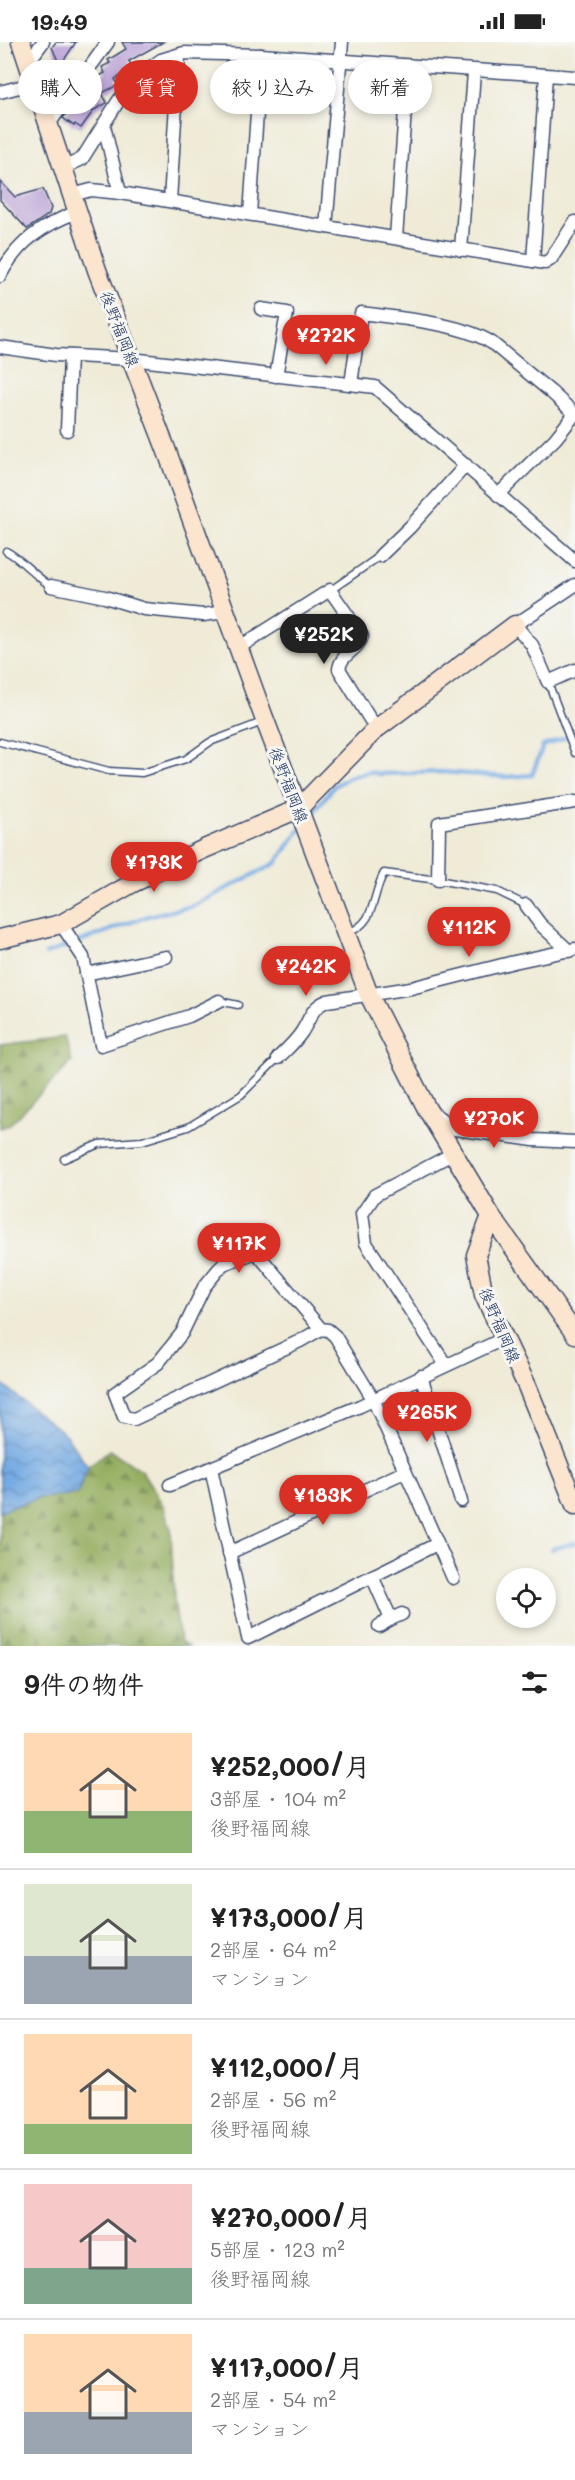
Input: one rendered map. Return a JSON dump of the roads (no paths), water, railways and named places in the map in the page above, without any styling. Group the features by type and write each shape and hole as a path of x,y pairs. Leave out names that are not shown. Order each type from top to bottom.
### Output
{"main road":[{"name":"後野福岡線","path":"21,42 28,60"},
{"name":"後野福岡線","path":"46,114 74,204 265,721 369,994 427,1109 491,1216 476,1255 484,1295 527,1386 575,1505"},
{"path":"0,939 61,924 143,878 298,809 376,729 515,625"},
{"path":"491,1216 575,1334"}],"street":[{"path":"29,60 43,42"},
{"path":"49,124 108,42"},
{"path":"326,227 342,42"},
{"path":"63,168 82,159 119,100 140,75 161,60 179,55 222,53 348,62"},
{"path":"170,201 179,55"},
{"path":"250,214 261,55"},
{"path":"432,69 575,77"},
{"path":"461,250 474,72"},
{"path":"533,261 546,76"},
{"path":"0,92 18,87"},
{"path":"396,238 405,114"},
{"path":"104,126 120,193"},
{"path":"0,276 32,234 91,190 545,263 551,259 575,222"},
{"path":"261,309 287,313 276,376"},
{"path":"351,384 361,313 419,321 481,336 492,343 575,414 555,439 498,495"},
{"path":"0,347 70,356 131,359 375,387 575,561"},
{"path":"68,430 70,356"},
{"path":"380,555 466,465"},
{"path":"575,585 515,625 532,645 548,682 575,670"},
{"path":"51,586 105,597 144,609 203,615 225,612"},
{"path":"238,648 330,590 362,636 359,645 344,657 339,669 376,729"},
{"path":"438,880 440,823 575,802"},
{"path":"526,905 540,924 572,950"},
{"path":"61,924 80,950 100,1045 180,1019 219,1001"},
{"path":"278,1058 300,1034 311,1012 319,1004 327,1001 411,988 572,950"},
{"path":"86,974 166,957"},
{"path":"427,1109 455,1129 534,1140 575,1142"},
{"path":"446,1365 366,1243 362,1214 375,1195 454,1153"},
{"path":"321,1329 256,1252 223,1264 204,1287 182,1333 158,1363 115,1393 124,1417 134,1419 321,1329 328,1330 335,1336 373,1400 453,1578"},
{"path":"170,1485 373,1400 505,1338"},
{"path":"421,1376 461,1500"},
{"path":"211,1468 248,1638 437,1544"},
{"path":"229,1553 404,1472"},
{"path":"372,1576 396,1617 379,1626"}],"lane":[{"path":"6,551 19,558 42,581 51,586"},
{"path":"330,590 380,555"},
{"path":"548,682 575,753"},
{"path":"0,742 109,771 142,774 186,759 210,742 265,721"},
{"path":"346,933 358,929 367,922 384,873 497,891 526,905"},
{"path":"219,1001 238,1005"},
{"path":"64,1160 99,1144 142,1142 188,1127 241,1095 278,1058"}],"water":[{"path":"0,1383 66,1435 88,1466 77,1494 38,1498 0,1511"}],"waterway":[{"path":"308,819 334,786 349,777 369,772 380,774 443,772 506,777 532,775 543,746 575,734"},
{"path":"46,954 148,916 193,906 276,863 301,828"},
{"path":"552,1549 575,1543"}]}
